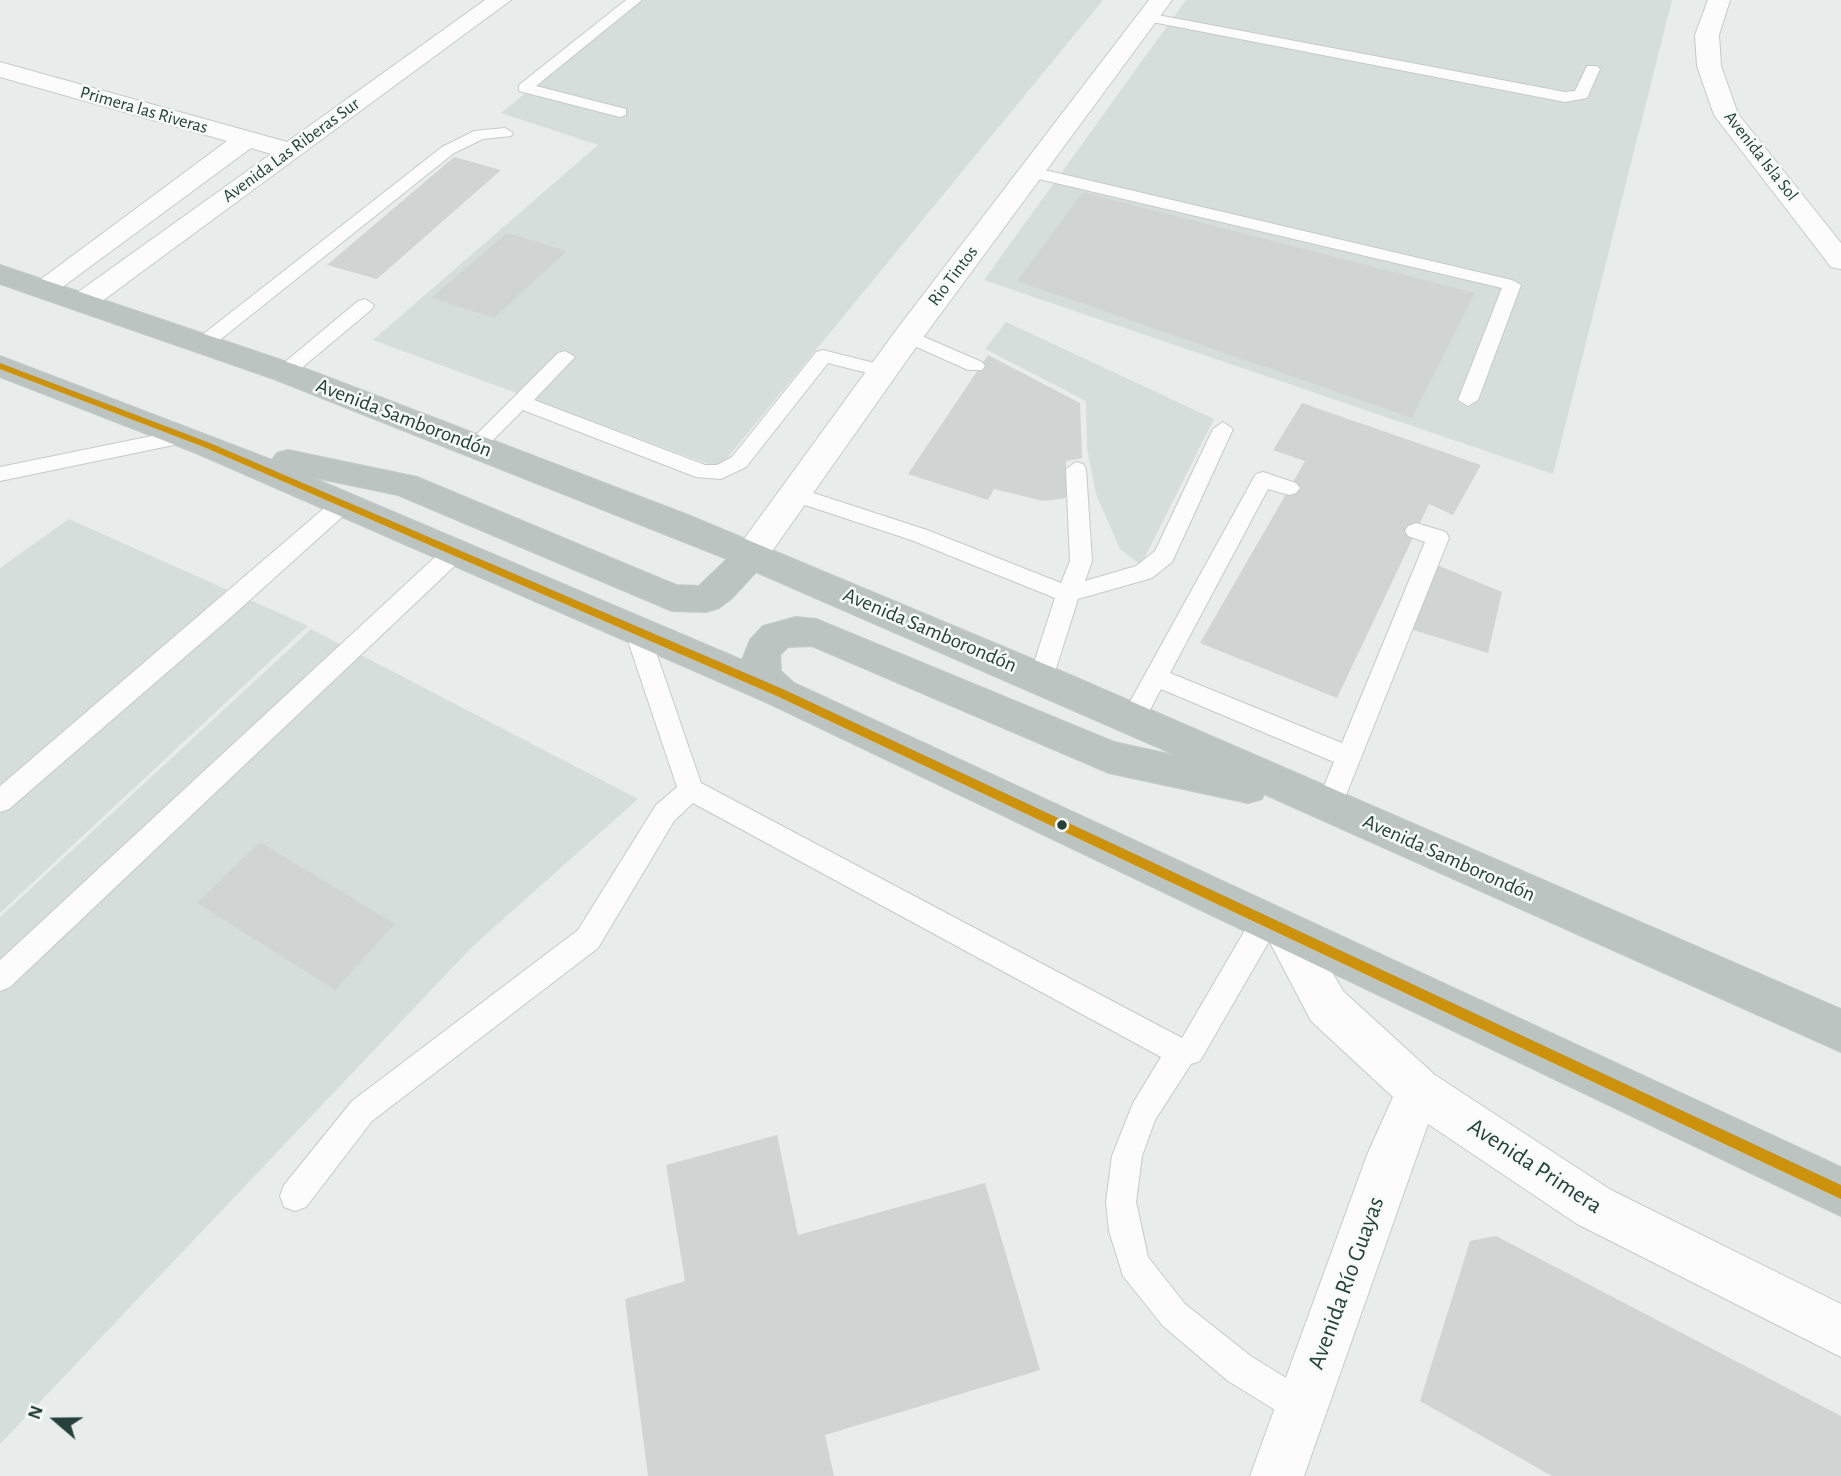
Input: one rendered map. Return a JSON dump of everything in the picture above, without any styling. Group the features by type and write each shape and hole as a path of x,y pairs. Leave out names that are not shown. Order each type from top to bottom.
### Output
{"highway":[{"name":"Avenida Samborondón","path":"0,274 285,372 751,555 1133,718 1841,1031"},
{"path":"0,366 197,440 781,693 1841,1192"},
{"path":"197,440 405,485 672,598 706,599 719,590 751,555"},
{"path":"781,693 765,679 760,665 763,650 776,636 796,631 816,633 1109,757 1329,805"}],"street":[{"name":"Avenida Las Riberas Sur","path":"84,301 500,0"},
{"name":"Avenida Isla Sol","path":"1719,0 1707,35 1709,66 1726,114 1841,261"},
{"name":"Rio Tintos","path":"751,555 908,336 1154,9"},
{"name":"Primera las Riveras","path":"0,69 289,151"},
{"name":"Avenida Las Riberas Sur","path":"43,288 247,139"},
{"name":"Avenida Primera","path":"1275,927 1327,1006 1419,1091 1594,1207 1841,1331"},
{"name":"Avenida Río Guayas","path":"1278,1476 1391,1155 1419,1091"}],"lane":[{"path":"620,112 524,88 635,0"},
{"path":"1154,9 1565,97 1581,94 1592,69"},
{"path":"204,343 448,150 480,134 505,133"},
{"path":"1032,172 1512,285 1468,400"},
{"path":"285,372 365,305"},
{"path":"908,336 975,366"},
{"path":"521,402 703,472 721,472 739,463 822,356 883,372"},
{"path":"476,445 565,357"},
{"path":"794,494 919,535 1067,594 1144,572 1164,556 1223,429"},
{"path":"0,474 197,440"},
{"path":"1041,678 1067,594 1081,561 1076,469"},
{"path":"1133,718 1263,479 1289,488"},
{"path":"0,801 223,611 344,503"},
{"path":"1329,805 1438,538 1416,531"},
{"path":"0,978 455,552"},
{"path":"637,632 691,790 1182,1053"},
{"path":"1156,677 1349,757"},
{"path":"295,1196 362,1111 588,939 665,813 691,790"},
{"path":"1275,927 1190,1051 1182,1053 1157,1087 1143,1113 1127,1156 1121,1202 1134,1265 1174,1315 1240,1369 1302,1407"}],"shaded area":[{"path":"640,0 1103,0 719,468 373,340 598,145 501,113"},
{"path":"1186,0 1672,0 1553,474 984,280"},
{"path":"1006,322 1214,419 1141,565 1120,549 1096,494 1087,448 1086,401 985,349"},
{"path":"69,519 308,626 0,913 0,568"},
{"path":"311,629 638,799 473,946 0,1444 0,917"}],"building":[{"path":"454,157 501,170 377,279 327,265"},
{"path":"1083,192 1475,293 1412,418 1017,281"},
{"path":"507,233 567,251 494,318 431,298"},
{"path":"988,355 1080,403 1082,458 1066,461 1066,498 1043,501 994,489 988,500 908,474"},
{"path":"1302,403 1481,465 1453,515 1429,504 1337,698 1200,643 1305,461 1273,450"},
{"path":"1437,565 1502,592 1488,653 1413,630"},
{"path":"260,842 395,924 335,990 197,903"},
{"path":"777,1135 798,1235 985,1183 1040,1370 825,1435 834,1476 648,1476 625,1299 685,1281 666,1165"},
{"path":"1496,1236 1841,1416 1841,1476 1552,1476 1420,1401 1470,1241"}],"transit line":[{"path":"0,366 207,445 781,693 1841,1192"}]}
